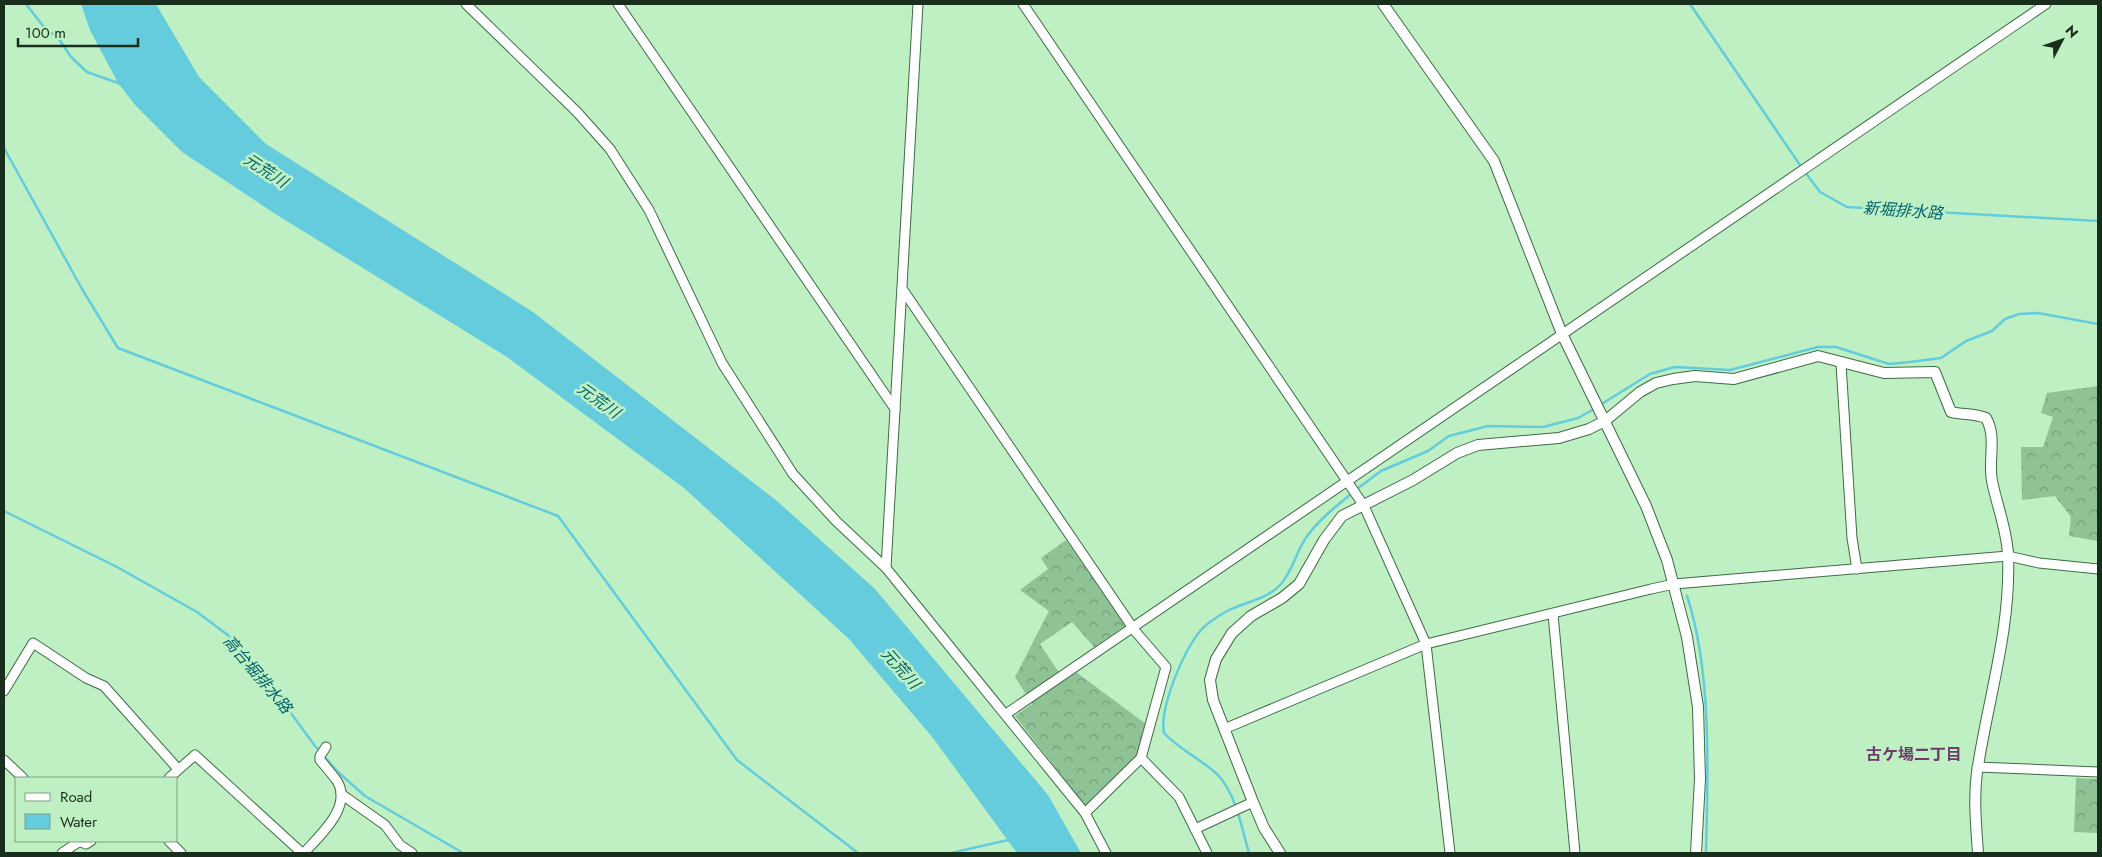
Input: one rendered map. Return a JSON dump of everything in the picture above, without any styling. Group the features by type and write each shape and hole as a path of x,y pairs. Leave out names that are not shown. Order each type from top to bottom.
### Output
{"street":[{"path":"466,4 577,112 610,150 649,210 722,363 793,474 836,521 886,568 1085,813 1106,853"},
{"path":"618,4 895,409"},
{"path":"886,568 918,4"},
{"path":"1022,4 1364,506 1426,644 1450,853"},
{"path":"1382,4 1494,161 1562,334 1646,506 1674,584 1687,637 1698,707 1700,779 1696,853"},
{"path":"1006,714 2046,4"},
{"path":"903,290 1134,627 1166,667 1141,758 1085,813"},
{"path":"1280,853 1264,828 1253,802 1213,700 1210,680 1216,659 1232,633 1251,616 1282,598 1299,584 1324,540 1342,516 1414,480 1457,454 1478,445 1558,438 1589,429 1605,421 1640,392 1656,383 1695,376 1734,379 1818,356 1841,364 1854,364 1884,373 1936,372 1951,412 1963,415 1975,414 1986,418 1992,427 1992,479 2008,556 2002,640 1977,767 1978,853"},
{"path":"1841,364 1852,529 1857,569"},
{"path":"1224,729 1426,644 1674,584 2008,556 2039,563 2098,569"},
{"path":"1553,614 1575,853"},
{"path":"4,691 33,642 86,678 104,686 178,769"},
{"path":"169,777 195,755 303,853 330,823 341,802 338,783 320,760 320,756 326,746"},
{"path":"1141,758 1179,797 1207,853"},
{"path":"4,760 22,777"},
{"path":"1977,767 2098,772"},
{"path":"341,794 385,826 400,845 412,853"},
{"path":"1195,829 1253,802"},
{"path":"62,853 78,842"},
{"path":"170,842 181,853"}],"green space":[{"path":"2098,386 2098,541 2069,536 2071,517 2055,496 2022,500 2021,447 2043,447 2053,417 2041,413 2047,393"},
{"path":"1066,540 1126,625 1094,647 1072,622 1040,644 1058,671 1076,672 1146,724 1135,759 1087,808 1015,716 1032,704 1015,677 1049,611 1020,590 1048,569 1041,558"},
{"path":"2076,778 2098,779 2098,833 2074,832"}],"water":[{"name":"元荒川","path":"81,4 156,4 199,77 266,144 533,312 777,501 875,589 1048,795 1081,853 1017,853 933,738 849,639 684,488 507,357 277,215 182,152 136,106 118,83 90,30"}],"waterway":[{"path":"26,4 47,31 57,36 71,57 87,72 121,84"},
{"name":"新堀排水路","path":"1690,4 1802,168"},
{"path":"4,148 82,289 118,348 558,516 737,760 858,853"},
{"name":"新堀排水路","path":"1805,172 1820,192 1847,207 2098,221"},
{"path":"1600,405 1650,374 1675,367 1730,370 1818,347 1836,347 1889,364 1910,362 1941,358 1966,341 1992,331 2005,319 2019,314 2038,313 2098,324"},
{"path":"1357,489 1381,471 1428,451 1449,436 1488,426 1543,427 1578,418 1596,408"},
{"path":"1249,853 1238,812 1224,783 1211,769 1164,733 1163,722 1169,695 1187,651 1201,630 1211,621 1229,610 1263,597 1275,590 1289,573 1304,541 1313,529 1329,512 1352,493"},
{"name":"高台堀排水路","path":"4,511 117,567 197,612 229,636 257,667 315,746 338,772 365,796 463,853"},
{"path":"1687,596 1695,625 1705,690 1707,723 1706,853"},
{"path":"951,853 1008,840"}],"district":[{"name":"古ケ場二丁目","path":"1914,754"}]}
